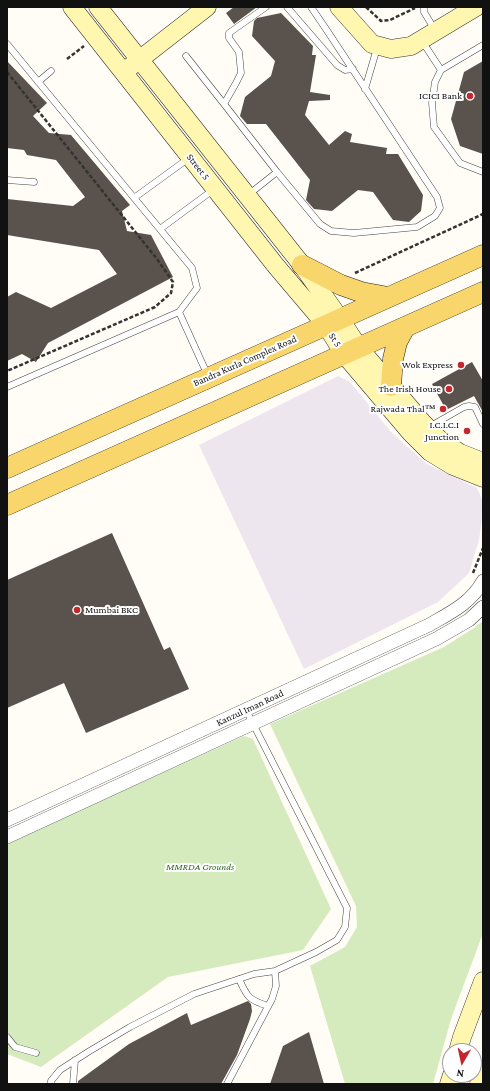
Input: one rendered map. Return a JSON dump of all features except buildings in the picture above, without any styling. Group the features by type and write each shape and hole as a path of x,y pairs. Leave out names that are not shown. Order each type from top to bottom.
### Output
{"main road":[{"name":"Bandra Kurla Complex Road","path":"7,468 483,255"},
{"path":"302,265 341,285 361,292 388,297"},
{"path":"7,505 483,292"},
{"path":"391,386 392,359 397,342 405,327"}],"street":[{"name":"Street 5","path":"72,7 276,266 333,322"},
{"name":"Street 5","path":"98,7 302,265 333,322"},
{"path":"123,73 207,7"},
{"path":"339,7 372,44 390,49 411,46 476,7"},
{"name":"St 5","path":"333,322 351,351"},
{"path":"351,351 391,386 427,428 440,440 460,453 483,462"},
{"path":"351,351 411,433 430,452 453,466 483,478"},
{"name":"Kanzul Iman Road","path":"7,820 429,625 455,610 470,599 478,579"},
{"name":"Kanzul Iman Road","path":"7,837 436,639 469,620 483,607"},
{"path":"460,1043 483,981"},
{"path":"479,1084 483,1070"}],"lane":[{"path":"224,104 241,73 239,52 228,38 229,33 266,7"},
{"path":"286,7 337,65 345,70 353,69"},
{"path":"186,56 320,224 331,231 354,233 417,227 435,216 440,208 437,197 311,7"},
{"path":"424,7 428,35 441,70"},
{"path":"7,44 192,268 197,288 179,312 7,387"},
{"path":"483,45 441,70 435,82 432,102 434,126 460,163 483,172"},
{"path":"365,89 377,46"},
{"path":"38,82 51,71"},
{"path":"134,198 190,157"},
{"path":"247,196 277,172"},
{"path":"7,180 34,182"},
{"path":"160,229 215,189"},
{"path":"179,312 208,378"},
{"path":"427,428 464,407 469,406 474,407 483,424"},
{"path":"51,1084 51,1081 60,1070 130,1027 194,994 254,974 275,972 337,940 345,927 347,908 246,710"},
{"path":"227,1084 272,998 276,986 275,972"},
{"path":"239,979 248,997 255,1002 268,1006"},
{"path":"7,1037 15,1047 36,1053"},
{"path":"73,1084 75,1060"}],"path":[{"path":"366,7 381,21 390,20 415,8"},
{"path":"67,59 95,37"},
{"path":"7,72 157,259 173,282 171,293 155,307 7,371"},
{"path":"350,274 483,214"},
{"path":"478,579 483,548"}],"shaded area":[{"path":"338,376 350,382 392,433 427,464 477,488 483,502 483,511 479,540 469,573 438,602 304,669 199,445"}],"green space":[{"path":"483,621 483,933 451,1019 444,1043 442,1043 442,1052 433,1084 345,1084 310,966 345,947 357,927 356,906 270,724 444,647"},
{"name":"MMRDA Grounds","path":"244,736 253,739 331,909 303,950 168,977 41,1067 7,1054 7,843"}],"place":[{"name":"ICICI Bank","path":"470,96"},
{"name":"Wok Express","path":"461,365"},
{"name":"The Irish House","path":"449,389"},
{"name":"Rajwada Thal™","path":"443,409"},
{"name":"I.C.I.C.I Junction","path":"467,431"},
{"name":"Mumbai BKC","path":"77,610"}]}
